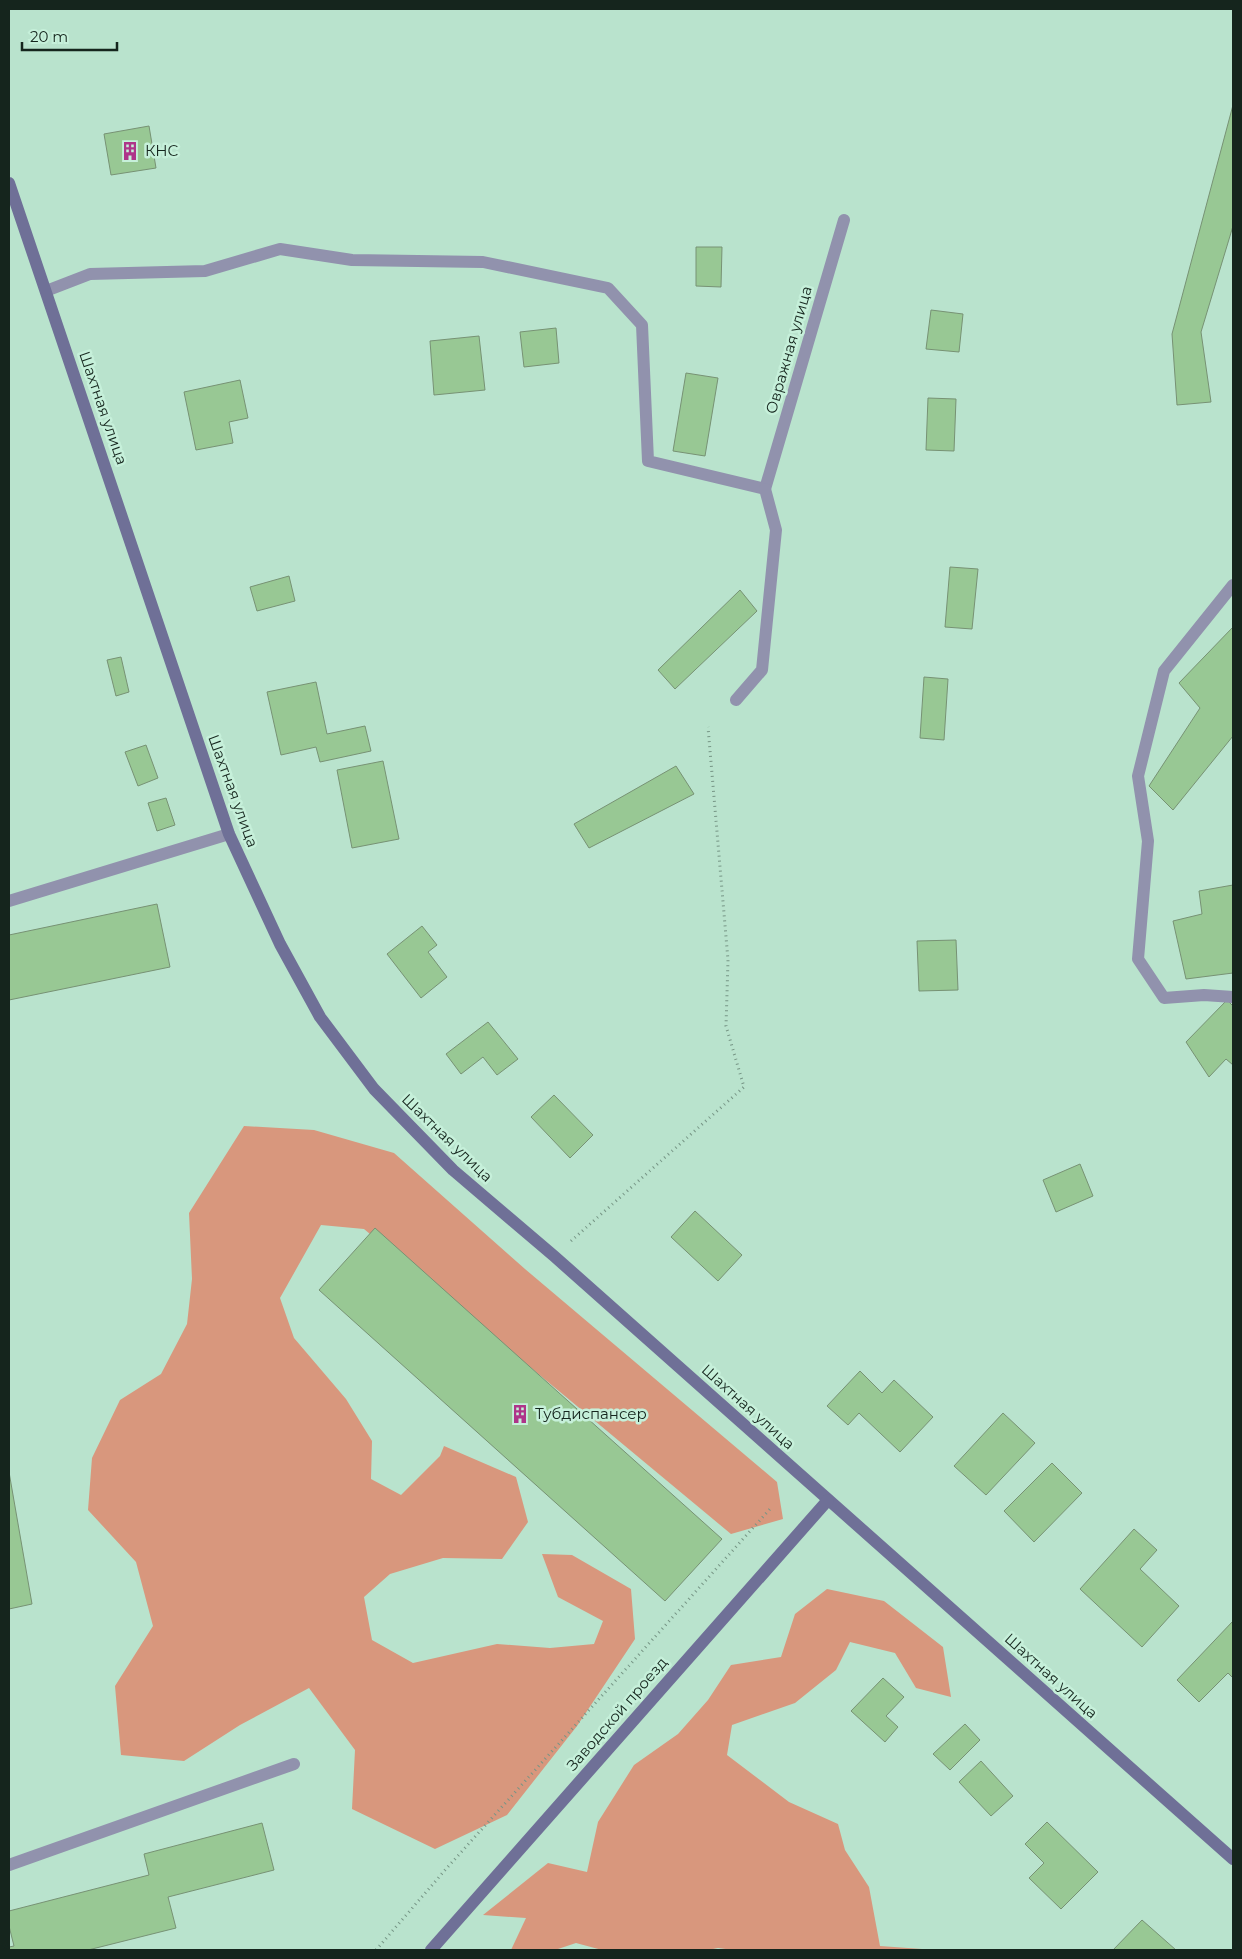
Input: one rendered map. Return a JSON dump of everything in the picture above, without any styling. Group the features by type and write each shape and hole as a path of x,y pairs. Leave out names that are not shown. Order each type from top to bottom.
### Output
{"main road":[{"name":"Шахтная улица","path":"9,183 229,834 280,944 320,1017 374,1088 453,1170 554,1256 1233,1859"},
{"name":"Заводской проезд","path":"431,1950 828,1500"}],"street":[{"name":"Овражная улица","path":"765,489 844,220"},
{"path":"46,291 90,274 205,271 280,249 352,260 483,262 608,288 642,325 648,461 765,489 776,530 762,670 736,700"},
{"path":"1233,585 1164,671 1138,776 1148,841 1138,959 1164,998 1204,995 1233,997"},
{"path":"9,901 229,834"},
{"path":"9,1865 294,1764"}],"path":[{"path":"554,1256 744,1087 726,1026 728,960 708,727"},
{"path":"376,1950 465,1847 770,1510"}],"shaded area":[{"path":"244,1126 314,1130 394,1153 525,1269 777,1482 783,1519 731,1534 364,1229 321,1225 280,1298 294,1338 346,1399 372,1441 371,1479 401,1495 440,1456 444,1446 516,1477 528,1522 502,1559 443,1558 390,1574 364,1597 372,1640 413,1663 497,1644 550,1648 594,1644 603,1621 558,1597 542,1554 572,1555 631,1589 635,1639 577,1726 507,1815 435,1849 352,1809 355,1750 309,1688 240,1725 184,1761 121,1755 115,1686 153,1626 136,1562 88,1510 92,1458 120,1400 161,1374 187,1324 192,1279 189,1213"},
{"path":"827,1589 884,1601 943,1647 951,1697 916,1688 895,1653 850,1642 836,1670 795,1703 732,1725 727,1755 789,1802 838,1824 845,1850 869,1887 880,1946 936,1950 733,1950 718,1948 708,1950 602,1950 576,1943 555,1950 511,1950 526,1918 483,1915 548,1863 587,1872 598,1822 634,1765 678,1734 708,1700 731,1665 781,1657 795,1614"}],"building":[{"path":"1233,105 1233,226 1201,332 1211,402 1177,405 1172,334"},
{"name":"КНС","path":"149,126 156,168 111,175 104,134"},
{"path":"696,247 722,247 721,287 696,286"},
{"path":"931,310 963,314 959,352 926,349"},
{"path":"556,328 559,363 524,367 520,332"},
{"path":"479,336 485,390 434,395 430,341"},
{"path":"686,373 718,378 705,456 673,451"},
{"path":"240,380 248,418 229,422 233,443 196,450 184,392"},
{"path":"928,398 956,399 954,451 926,450"},
{"path":"950,567 978,569 972,629 945,627"},
{"path":"289,576 295,601 257,611 250,587"},
{"path":"740,590 757,611 675,689 658,670"},
{"path":"1233,627 1233,736 1173,810 1149,786 1200,708 1179,683"},
{"path":"121,657 129,692 116,696 107,660"},
{"path":"924,677 948,679 944,740 920,738"},
{"path":"316,682 327,734 365,726 371,751 320,762 316,747 281,755 267,692"},
{"path":"146,745 158,778 138,786 125,752"},
{"path":"383,761 399,839 352,848 337,770"},
{"path":"676,766 694,794 589,848 574,824"},
{"path":"166,798 175,825 157,831 148,803"},
{"path":"1233,885 1233,973 1186,979 1173,921 1202,914 1199,891"},
{"path":"157,904 170,967 9,1000 9,935"},
{"path":"422,926 437,945 428,952 447,977 421,998 387,954"},
{"path":"956,940 958,990 919,991 917,941"},
{"path":"1227,1000 1233,1006 1233,1065 1226,1059 1209,1077 1186,1042"},
{"path":"488,1022 518,1059 497,1075 483,1057 461,1074 446,1054"},
{"path":"554,1095 593,1135 570,1158 531,1117"},
{"path":"1080,1164 1093,1196 1056,1212 1043,1180"},
{"path":"695,1211 742,1255 718,1281 671,1237"},
{"name":"Тубдиспансер","path":"375,1228 722,1539 665,1601 319,1290"},
{"path":"860,1371 882,1393 894,1380 933,1417 900,1452 859,1413 848,1425 827,1406"},
{"path":"1003,1413 1035,1443 986,1495 954,1466"},
{"path":"1052,1463 1082,1493 1034,1542 1004,1511"},
{"path":"9,1472 32,1604 9,1609"},
{"path":"1134,1529 1157,1550 1140,1569 1179,1606 1142,1647 1080,1589"},
{"path":"1233,1621 1233,1678 1228,1673 1199,1702 1177,1680"},
{"path":"883,1678 904,1697 886,1716 898,1727 885,1742 851,1711"},
{"path":"965,1724 980,1740 950,1770 933,1754"},
{"path":"981,1761 1013,1796 991,1816 959,1782"},
{"path":"1047,1822 1098,1872 1061,1909 1029,1878 1044,1863 1025,1844"},
{"path":"262,1823 274,1870 168,1897 176,1928 88,1950 9,1950 9,1947 14,1946 9,1926 9,1911 149,1875 144,1854"},
{"path":"1142,1920 1176,1950 1113,1950"}],"place":[{"name":"КНС","path":"130,151"},
{"name":"Тубдиспансер","path":"520,1414"}]}
